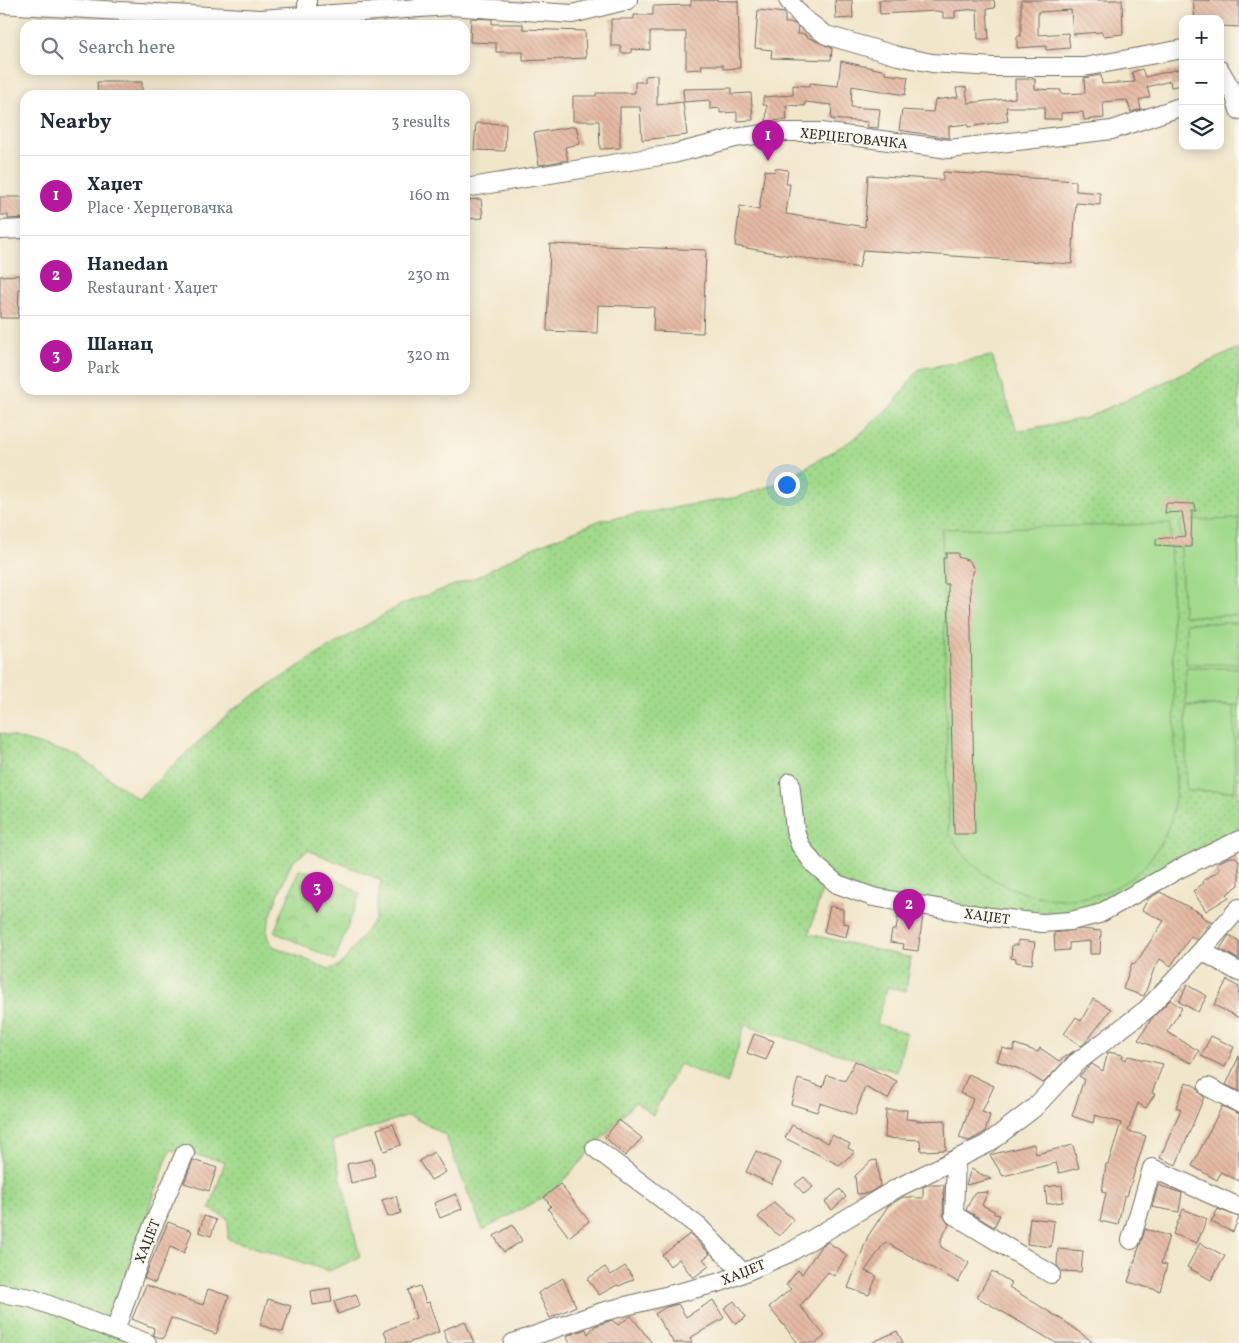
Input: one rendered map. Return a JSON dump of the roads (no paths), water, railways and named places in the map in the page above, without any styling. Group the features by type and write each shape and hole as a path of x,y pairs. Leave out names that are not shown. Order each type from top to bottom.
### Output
{"street":[{"path":"0,4 233,19 307,8 449,6 572,14 628,0"},
{"path":"788,0 803,18 826,35 898,56 932,63 992,67 1062,68 1108,64 1179,50"},
{"path":"1230,88 1239,110"},
{"name":"ХЕРЦЕГОВАЧКА","path":"470,187 673,154 736,138 777,132 821,132 949,149 1112,130 1179,107"},
{"path":"0,230 20,229"},
{"name":"ХАЏЕТ","path":"790,782 795,830 800,845 814,864 837,884 873,897 991,918 1050,922 1070,921 1099,914 1179,869 1239,840"},
{"name":"ХАЏЕТ","path":"513,1343 602,1312 721,1282 743,1273 789,1253 897,1188 987,1144 1034,1108 1076,1063 1147,1008 1202,951 1239,908"},
{"path":"1202,951 1239,972"},
{"path":"1208,1087 1239,1103"},
{"path":"595,1148 699,1227 743,1273"},
{"name":"ХАЏЕТ","path":"115,1331 145,1244 185,1153"},
{"path":"956,1159 954,1216 1051,1274"},
{"path":"1131,1240 1152,1168 1239,1207"},
{"path":"0,1292 31,1298 147,1343"}],"place":[{"name":"Хаџет","path":"768,161"},
{"name":"Шанац","path":"317,913"},
{"name":"Hanedan","path":"909,930"}]}
